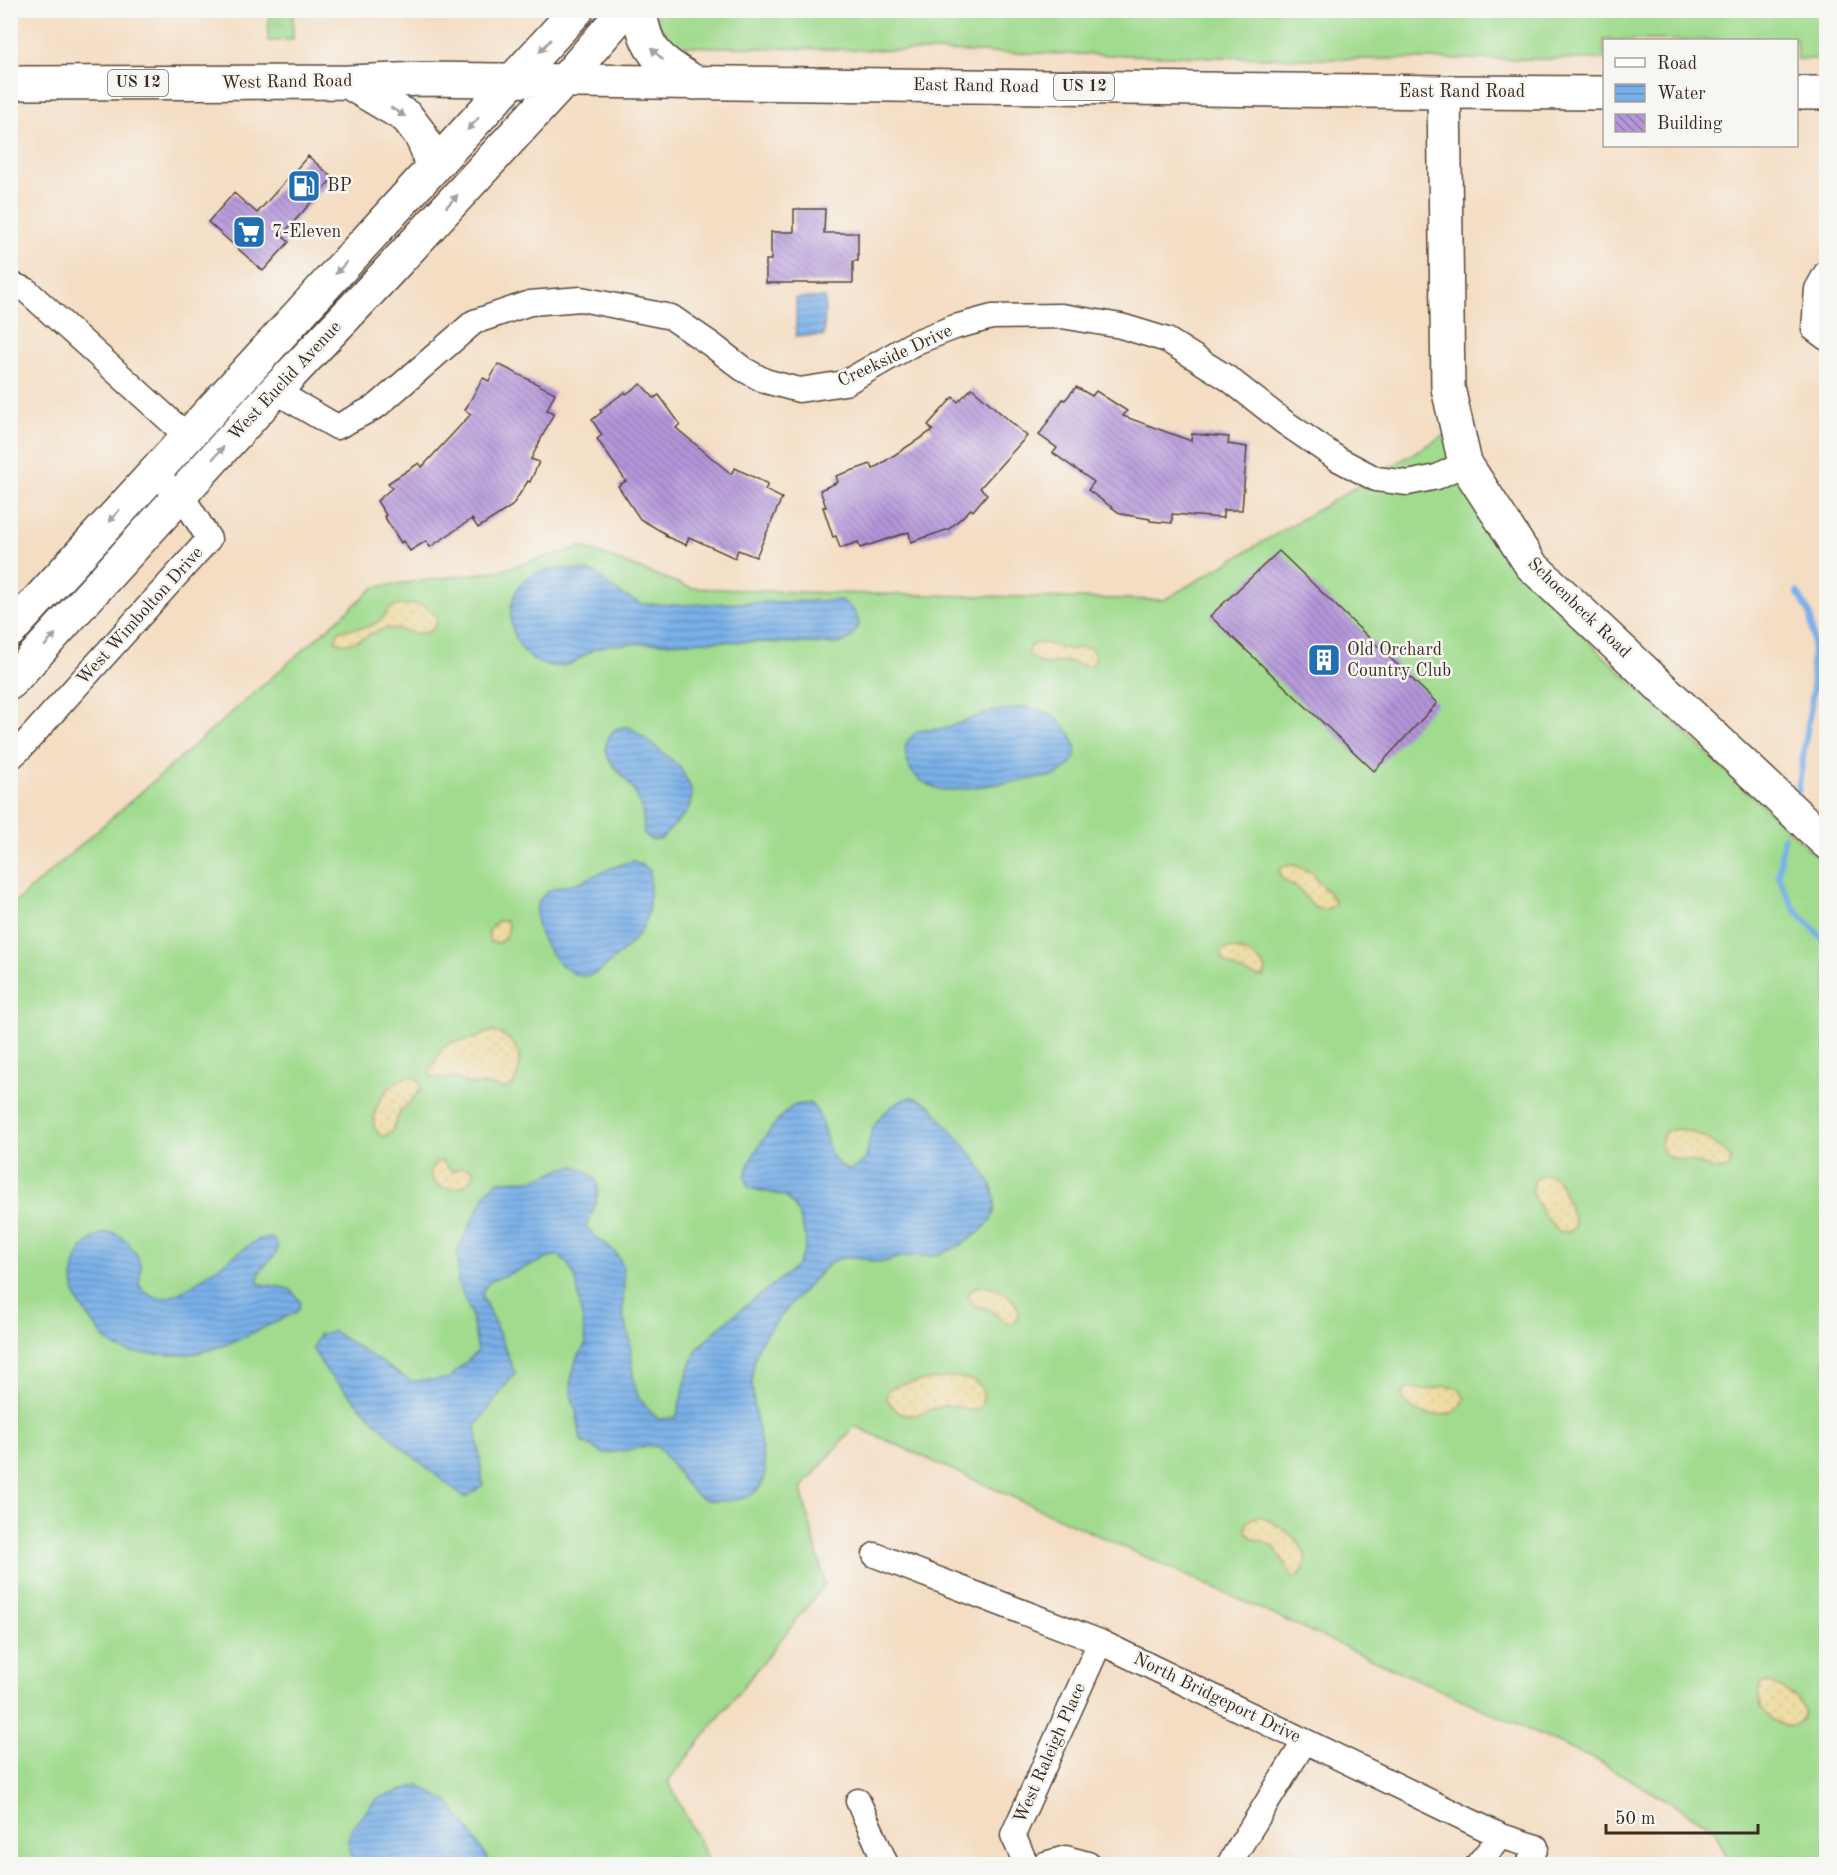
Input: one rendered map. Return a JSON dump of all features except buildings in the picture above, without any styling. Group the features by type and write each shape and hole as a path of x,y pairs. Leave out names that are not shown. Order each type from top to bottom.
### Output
{"main road":[{"name":"West Euclid Avenue","path":"10,631 577,10"},
{"name":"West Euclid Avenue","path":"10,683 275,390 386,274 563,82 625,10"},
{"path":"640,10 643,32 650,48 670,66 696,82"},
{"name":"West Rand Road","path":"10,84 422,80 563,82"},
{"path":"348,82 407,117 423,142 432,169"},
{"name":"East Rand Road","path":"563,82 1603,93"},
{"name":"Schoenbeck Road","path":"1444,93 1448,388 1465,463 1531,565 1827,842"},
{"path":"1798,93 1827,93"}],"street":[{"path":"1827,273 1817,289 1814,329 1827,338"},
{"path":"10,284 26,290 187,436"},
{"name":"Creekside Drive","path":"275,390 337,427 377,406 474,322 530,303 581,299 670,317 743,369 765,381 799,390 845,383 916,342 955,327 993,317 1062,316 1121,326 1167,340 1229,379 1284,422 1345,464 1376,479 1408,483 1437,477 1465,463"},
{"name":"West Wimbolton Drive","path":"10,758 210,539 189,507 154,473"},
{"name":"North Bridgeport Drive","path":"875,1555 1100,1642 1501,1836 1536,1847 1529,1864"},
{"name":"West Raleigh Place","path":"1026,1864 1013,1835 1100,1642"},
{"path":"1229,1864 1305,1741"},
{"path":"858,1800 886,1864"},
{"path":"1478,1864 1501,1836"},
{"path":"1045,1864 1066,1858 1088,1864"}],"green space":[{"path":"1826,10 1826,59 1798,59 1798,39 1603,39 1603,59 1317,59 676,46 658,24 656,11"},
{"path":"269,11 293,11 293,40 268,41"},
{"name":"Old Orchard Country Club","path":"1446,434 1498,549 1594,647 1826,865 1826,1864 1730,1864 1713,1827 1600,1762 855,1426 801,1489 825,1584 668,1781 711,1864 11,1864 10,907 375,587 498,571 582,547 691,588 1164,600"}],"sand":[{"path":"416,604 427,607 437,617 435,626 428,632 417,633 390,628 354,642 335,641 341,630 368,627 381,620 394,606"},
{"path":"1036,643 1073,650 1079,647 1091,648 1096,658 1091,666 1074,662 1041,663 1029,655 1029,647"},
{"path":"1286,865 1294,865 1313,873 1335,903 1327,909 1318,909 1312,905 1299,889 1281,877 1279,870"},
{"path":"499,921 506,921 508,924 507,933 499,943 490,942 490,930"},
{"path":"1229,948 1245,952 1260,961 1266,970 1264,977 1244,972 1225,962 1221,952"},
{"path":"492,1031 508,1039 518,1052 519,1068 513,1085 505,1089 488,1085 472,1085 455,1078 432,1078 430,1071 442,1049 449,1043 476,1038"},
{"path":"409,1076 418,1079 421,1086 420,1091 400,1112 391,1133 382,1137 374,1127 379,1103 394,1083"},
{"path":"1678,1129 1700,1135 1715,1144 1731,1160 1729,1168 1718,1170 1666,1156 1660,1145 1662,1136 1666,1131"},
{"path":"442,1161 452,1171 461,1167 473,1169 468,1183 453,1189 438,1185 432,1179 430,1170 437,1162"},
{"path":"1545,1174 1552,1175 1560,1183 1574,1220 1575,1227 1571,1231 1559,1232 1536,1202 1533,1184 1536,1178"},
{"path":"989,1286 1008,1296 1017,1306 1019,1311 1013,1323 1004,1321 992,1311 976,1306 971,1301 968,1296 971,1290"},
{"path":"955,1377 971,1380 979,1385 983,1399 979,1408 968,1410 948,1405 908,1416 894,1409 887,1399 887,1393 893,1387"},
{"path":"1447,1386 1459,1389 1465,1399 1452,1413 1430,1415 1422,1413 1409,1407 1402,1395 1405,1390 1411,1388 1425,1390"},
{"path":"1259,1516 1287,1532 1302,1547 1305,1556 1304,1566 1299,1575 1295,1577 1291,1575 1274,1546 1253,1538 1247,1533 1248,1522"},
{"path":"1766,1682 1787,1691 1800,1703 1804,1709 1804,1716 1799,1722 1794,1725 1783,1725 1767,1715 1761,1706 1758,1694 1761,1683"}],"water":[{"path":"796,298 825,298 824,336 796,336"},
{"path":"565,569 598,574 604,582 626,597 642,604 841,600 853,610 859,624 851,638 839,644 713,641 609,645 593,650 568,665 542,664 529,656 519,644 513,629 511,613 514,597 521,584 534,574 546,570"},
{"path":"1026,707 1054,716 1074,741 1076,753 1072,764 1055,776 947,791 926,784 911,770 906,756 906,747 907,742 917,731 947,728 985,713"},
{"path":"629,727 641,735 680,767 690,786 692,795 689,808 661,839 651,840 644,834 641,806 631,787 607,756 606,744 609,737 614,730"},
{"path":"634,861 650,870 648,911 641,931 625,950 599,971 584,976 573,973 554,957 540,933 537,908 541,898 554,889"},
{"path":"911,1097 930,1105 980,1166 994,1194 993,1215 976,1235 951,1250 935,1255 905,1256 882,1262 853,1257 833,1261 781,1315 760,1343 752,1373 754,1405 765,1473 760,1487 748,1497 728,1501 711,1501 701,1498 684,1482 658,1447 648,1446 604,1454 581,1441 572,1398 571,1380 576,1360 586,1344 576,1279 560,1256 554,1256 489,1282 484,1289 482,1296 515,1373 476,1426 483,1485 465,1498 401,1447 327,1372 312,1348 319,1335 333,1331 410,1381 448,1379 478,1351 471,1314 458,1282 458,1249 488,1190 499,1181 531,1180 559,1169 575,1166 588,1172 596,1180 598,1189 596,1203 586,1226 594,1236 614,1251 623,1268 623,1315 629,1335 637,1394 658,1419 676,1418 689,1369 697,1349 724,1323 797,1266 805,1249 806,1239 793,1204 785,1196 749,1188 746,1181 746,1172 750,1162 767,1134 782,1115 790,1109 796,1105 810,1103 817,1111 833,1157 849,1170 866,1158 872,1131 883,1114 894,1105"},
{"path":"104,1233 115,1233 127,1241 137,1255 141,1268 139,1285 147,1294 156,1297 176,1294 259,1239 272,1238 278,1249 262,1269 258,1282 290,1289 300,1301 299,1309 239,1339 210,1350 174,1355 130,1352 116,1347 102,1335 82,1307 76,1297 74,1287 74,1267 81,1250 95,1237"},
{"path":"418,1785 448,1802 491,1864 355,1864 349,1852 348,1839 354,1826 376,1799"}],"waterway":[{"path":"1797,592 1810,614 1813,639 1813,691 1797,798"},
{"path":"1784,837 1778,876 1793,907 1826,942"}],"place":[{"name":"BP","path":"304,186"},
{"name":"7-Eleven","path":"249,232"},
{"name":"Old Orchard Country Club","path":"1324,660"}]}
